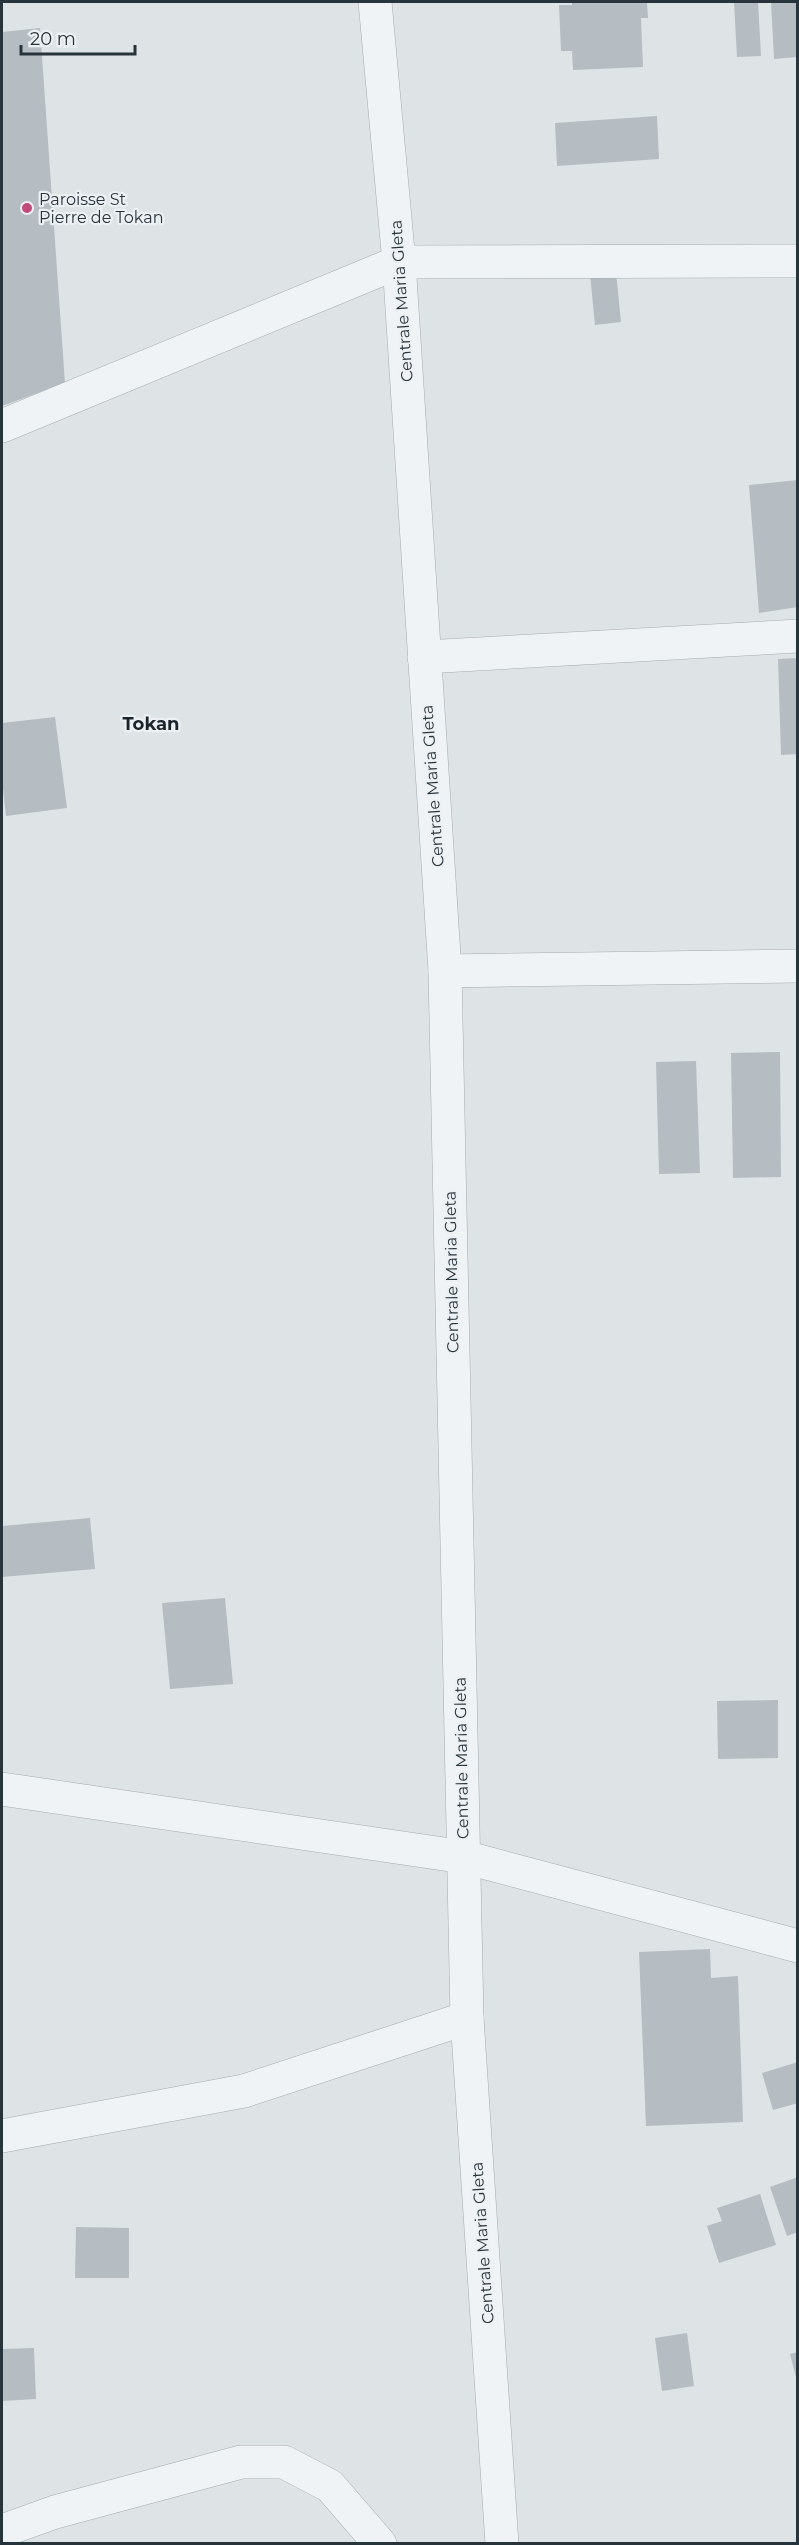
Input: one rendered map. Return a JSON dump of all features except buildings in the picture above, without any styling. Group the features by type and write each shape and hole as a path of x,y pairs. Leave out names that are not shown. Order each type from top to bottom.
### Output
{"street":[{"name":"Centrale Maria Gleta","path":"375,2 399,262 445,971 467,2018 502,2544"},
{"path":"2,426 399,262 798,261"},
{"path":"424,657 798,636"},
{"path":"445,971 798,966"},
{"path":"4,1783 464,1857 798,1947"},
{"path":"2,2136 244,2091 467,2018"},
{"path":"2,2531 55,2512 241,2462 284,2462 330,2486 380,2544"}],"place":[{"name":"Paroisse St Pierre de Tokan","path":"27,208"}],"district":[{"name":"Tokan","path":"151,724"}]}
